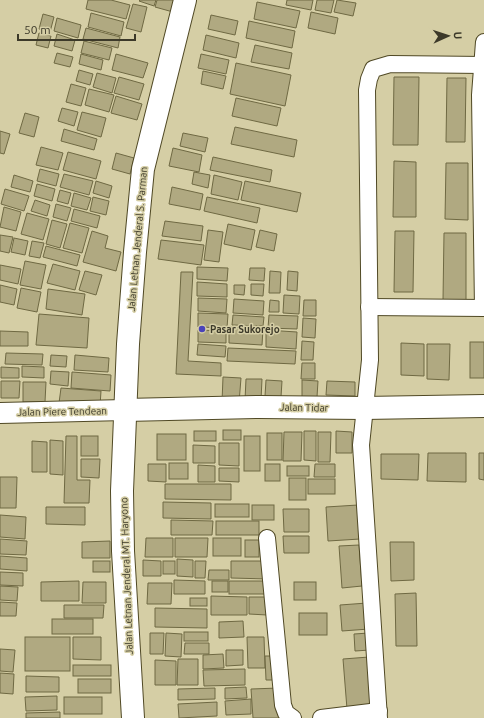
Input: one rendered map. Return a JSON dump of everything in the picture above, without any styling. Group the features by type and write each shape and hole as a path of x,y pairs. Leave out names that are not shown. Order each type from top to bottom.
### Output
{"main road":[{"name":"Jalan Letnan Jenderal S. Parman","path":"125,410 134,260 143,169 185,0"},
{"name":"Jalan Tidar","path":"125,410 259,407 364,408 484,406"},
{"name":"Jalan Letnan Jenderal MT. Haryono","path":"125,410 122,491 122,551 132,718"}],"street":[{"path":"369,307 483,308 480,103 484,42"},
{"path":"322,718 379,714 361,445 370,360 367,90 369,79 373,69 390,64 483,64"},
{"name":"Jalan Piere Tendean","path":"0,413 125,410"},
{"path":"267,538 283,705 286,713 293,718"}],"building":[{"path":"88,0 111,0 130,5 126,19 86,9"},
{"path":"156,0 154,6 139,1"},
{"path":"157,0 177,0 173,12 155,7"},
{"path":"287,0 313,0 311,10 286,5"},
{"path":"317,0 334,0 331,13 315,10"},
{"path":"337,0 356,3 353,16 334,12"},
{"path":"257,2 300,11 296,28 254,19"},
{"path":"133,4 147,7 141,32 126,28"},
{"path":"311,12 338,18 335,34 308,28"},
{"path":"91,13 124,22 121,36 88,27"},
{"path":"43,14 54,17 50,32 39,29"},
{"path":"211,15 238,21 235,35 208,29"},
{"path":"57,18 81,25 78,38 54,31"},
{"path":"249,21 295,31 292,48 246,38"},
{"path":"86,28 120,37 118,48 83,39"},
{"path":"39,33 51,36 48,48 36,45"},
{"path":"57,34 75,40 72,51 54,46"},
{"path":"206,35 239,43 236,58 203,50"},
{"path":"84,41 112,48 109,60 81,53"},
{"path":"255,45 292,53 289,69 251,62"},
{"path":"57,53 73,57 70,67 54,63"},
{"path":"81,54 103,60 101,70 79,64"},
{"path":"116,54 148,63 143,78 112,70"},
{"path":"201,54 229,60 226,74 198,68"},
{"path":"236,63 291,75 285,106 230,94"},
{"path":"79,70 93,74 90,85 76,81"},
{"path":"203,71 226,76 223,89 201,84"},
{"path":"97,73 116,78 112,93 93,87"},
{"path":"119,77 144,84 139,100 114,93"},
{"path":"394,77 419,77 418,145 393,145"},
{"path":"447,78 466,78 465,142 446,142"},
{"path":"71,84 86,88 81,106 66,102"},
{"path":"89,89 114,95 109,112 85,105"},
{"path":"116,96 142,104 137,120 111,113"},
{"path":"236,98 281,108 277,126 232,116"},
{"path":"62,108 78,112 74,126 58,121"},
{"path":"82,112 106,118 101,137 77,130"},
{"path":"25,113 39,117 34,137 19,133"},
{"path":"235,127 297,140 294,157 231,144"},
{"path":"64,129 97,139 94,150 61,141"},
{"path":"0,131 10,134 4,154 0,153"},
{"path":"183,133 208,138 205,152 180,146"},
{"path":"41,147 63,153 58,170 36,165"},
{"path":"173,148 202,155 199,172 169,166"},
{"path":"68,152 101,161 96,179 63,170"},
{"path":"116,153 134,158 130,174 112,169"},
{"path":"213,157 272,170 270,182 210,170"},
{"path":"394,161 416,162 416,217 393,217"},
{"path":"446,163 468,163 468,220 445,219"},
{"path":"40,169 59,174 56,186 37,181"},
{"path":"194,172 210,175 208,188 192,184"},
{"path":"64,174 93,181 89,195 60,187"},
{"path":"14,175 33,181 30,192 11,187"},
{"path":"214,175 242,182 238,200 211,194"},
{"path":"96,181 112,186 109,198 93,193"},
{"path":"245,181 301,193 297,212 241,200"},
{"path":"37,184 55,189 52,201 34,196"},
{"path":"172,187 203,194 200,210 169,204"},
{"path":"5,189 29,196 24,211 1,204"},
{"path":"60,190 71,193 68,204 57,201"},
{"path":"74,193 91,198 87,210 71,206"},
{"path":"93,197 109,201 106,215 90,211"},
{"path":"207,197 260,208 257,223 204,211"},
{"path":"35,200 50,205 47,216 31,211"},
{"path":"56,204 71,208 67,221 53,217"},
{"path":"4,207 21,212 16,231 0,227"},
{"path":"74,209 100,216 97,228 71,221"},
{"path":"27,213 49,219 43,240 21,234"},
{"path":"52,220 67,224 60,248 46,244"},
{"path":"165,221 203,226 201,241 162,236"},
{"path":"70,223 89,228 82,253 63,248"},
{"path":"228,224 255,230 251,250 224,244"},
{"path":"208,230 223,232 219,262 204,260"},
{"path":"260,230 277,234 274,251 256,247"},
{"path":"92,231 108,236 105,248 121,252 116,271 83,262"},
{"path":"395,231 414,231 413,292 394,292"},
{"path":"444,233 466,233 466,300 443,300"},
{"path":"0,235 13,237 9,253 0,251"},
{"path":"14,238 28,241 25,255 11,252"},
{"path":"161,240 204,245 201,265 158,259"},
{"path":"32,241 44,243 40,258 29,256"},
{"path":"46,246 80,255 77,266 43,257"},
{"path":"25,261 46,265 41,289 20,285"},
{"path":"53,264 80,271 75,290 47,283"},
{"path":"0,265 21,269 18,284 0,280"},
{"path":"197,267 228,268 227,281 197,279"},
{"path":"250,268 265,268 264,281 249,280"},
{"path":"85,271 102,275 96,295 79,290"},
{"path":"270,271 281,272 280,293 269,293"},
{"path":"288,271 298,272 297,291 287,290"},
{"path":"181,272 193,272 188,361 221,363 221,376 176,374"},
{"path":"197,282 227,284 227,297 197,296"},
{"path":"251,284 264,284 263,296 251,295"},
{"path":"0,285 17,289 14,305 0,302"},
{"path":"234,285 245,285 244,295 234,294"},
{"path":"21,288 41,292 37,312 17,308"},
{"path":"48,289 85,294 82,315 46,309"},
{"path":"284,295 300,296 299,314 283,313"},
{"path":"198,298 227,299 226,313 198,311"},
{"path":"234,299 264,301 263,315 233,313"},
{"path":"270,300 279,301 279,312 269,312"},
{"path":"304,300 316,300 316,316 303,316"},
{"path":"198,313 228,314 227,328 198,327"},
{"path":"39,314 89,318 87,348 36,345"},
{"path":"233,315 264,317 263,326 232,325"},
{"path":"269,315 298,316 297,329 268,328"},
{"path":"303,318 316,319 315,338 302,337"},
{"path":"229,327 263,329 262,345 229,343"},
{"path":"198,330 226,331 226,343 198,342"},
{"path":"266,330 297,332 296,349 266,347"},
{"path":"0,331 28,332 28,346 0,346"},
{"path":"302,341 314,342 313,360 301,360"},
{"path":"470,342 484,342 484,378 470,378"},
{"path":"401,343 424,344 424,376 401,375"},
{"path":"198,344 226,346 225,357 197,355"},
{"path":"427,344 450,344 449,380 427,379"},
{"path":"228,348 296,351 295,364 227,361"},
{"path":"6,353 43,354 42,365 5,364"},
{"path":"51,355 67,356 66,367 50,366"},
{"path":"75,355 109,358 108,372 74,370"},
{"path":"302,363 315,363 315,379 301,379"},
{"path":"22,366 44,367 44,378 22,377"},
{"path":"1,367 19,368 19,378 1,378"},
{"path":"51,371 69,372 68,386 50,384"},
{"path":"72,372 111,375 110,391 71,388"},
{"path":"223,377 241,378 239,403 222,402"},
{"path":"246,379 262,379 261,400 245,400"},
{"path":"266,380 282,381 281,397 265,396"},
{"path":"302,380 318,381 317,397 302,397"},
{"path":"1,381 20,381 19,398 1,398"},
{"path":"327,381 355,382 355,396 326,395"},
{"path":"23,382 46,382 45,402 23,402"},
{"path":"61,388 101,391 100,406 59,403"},
{"path":"223,430 241,430 241,440 223,440"},
{"path":"194,431 216,431 216,441 194,441"},
{"path":"304,431 316,431 316,461 304,460"},
{"path":"336,431 352,432 352,453 336,453"},
{"path":"284,432 302,432 301,461 283,461"},
{"path":"318,432 331,432 330,462 318,462"},
{"path":"267,433 282,433 282,460 267,460"},
{"path":"157,434 186,434 186,460 157,460"},
{"path":"66,436 77,436 77,480 90,480 89,503 64,503"},
{"path":"81,436 98,436 98,456 81,456"},
{"path":"244,436 260,436 260,471 244,471"},
{"path":"50,440 63,441 63,475 50,474"},
{"path":"32,441 47,442 47,472 32,472"},
{"path":"219,443 239,443 239,466 219,465"},
{"path":"193,445 215,446 215,463 193,463"},
{"path":"428,453 466,453 466,482 427,481"},
{"path":"479,453 484,453 484,480 479,479"},
{"path":"381,454 419,454 418,480 381,479"},
{"path":"81,459 100,459 99,478 81,477"},
{"path":"169,463 188,463 188,479 169,479"},
{"path":"148,464 166,464 166,482 148,481"},
{"path":"265,464 280,464 280,481 265,481"},
{"path":"315,464 335,464 335,477 314,477"},
{"path":"198,465 215,466 215,482 198,482"},
{"path":"287,466 309,466 309,476 287,476"},
{"path":"219,468 239,468 239,482 219,481"},
{"path":"0,477 17,477 16,508 0,508"},
{"path":"289,478 306,478 306,500 289,500"},
{"path":"308,479 335,479 335,494 308,494"},
{"path":"165,484 231,484 231,500 165,499"},
{"path":"163,502 211,503 211,519 163,518"},
{"path":"215,504 249,504 249,517 215,517"},
{"path":"252,505 274,505 274,520 252,520"},
{"path":"358,505 360,539 328,541 326,507"},
{"path":"46,507 85,507 85,525 46,524"},
{"path":"283,509 309,509 309,532 284,532"},
{"path":"0,515 26,517 25,539 0,537"},
{"path":"171,520 213,521 212,535 171,535"},
{"path":"216,521 259,521 259,535 216,535"},
{"path":"283,536 309,536 309,553 284,553"},
{"path":"146,538 173,538 173,557 145,557"},
{"path":"175,538 208,538 207,557 175,557"},
{"path":"213,538 241,538 241,556 213,556"},
{"path":"0,539 27,541 26,555 0,554"},
{"path":"245,540 259,540 259,557 245,557"},
{"path":"110,541 110,558 82,558 82,542"},
{"path":"390,542 414,542 414,580 391,581"},
{"path":"359,545 362,586 342,588 339,546"},
{"path":"0,556 27,558 27,571 0,569"},
{"path":"177,559 193,560 193,577 177,576"},
{"path":"143,560 161,561 161,576 143,576"},
{"path":"93,561 110,561 110,572 93,572"},
{"path":"163,561 175,561 175,574 163,574"},
{"path":"195,561 206,561 205,578 195,578"},
{"path":"231,561 268,561 268,579 231,578"},
{"path":"209,570 229,570 229,580 208,580"},
{"path":"0,572 23,573 23,586 0,585"},
{"path":"174,580 205,581 205,594 174,594"},
{"path":"79,581 79,601 41,601 41,582"},
{"path":"212,581 228,581 228,592 212,592"},
{"path":"229,581 269,581 269,594 229,594"},
{"path":"83,582 106,582 106,603 82,603"},
{"path":"294,582 316,582 316,600 294,600"},
{"path":"148,583 172,583 171,604 147,604"},
{"path":"0,586 18,587 17,601 0,600"},
{"path":"416,593 417,646 396,646 395,594"},
{"path":"211,596 247,597 247,615 211,615"},
{"path":"249,597 267,597 267,615 249,614"},
{"path":"190,598 207,598 207,606 190,606"},
{"path":"0,602 17,603 16,616 0,616"},
{"path":"367,603 369,629 342,631 340,605"},
{"path":"64,605 104,605 103,618 64,618"},
{"path":"155,608 207,609 207,628 155,627"},
{"path":"299,613 327,613 327,635 299,635"},
{"path":"52,619 93,619 93,634 52,634"},
{"path":"243,621 244,637 219,638 219,622"},
{"path":"184,632 208,632 208,641 184,641"},
{"path":"150,633 164,633 163,654 150,654"},
{"path":"166,633 182,634 181,657 165,656"},
{"path":"369,633 370,650 355,651 354,634"},
{"path":"25,637 70,637 70,671 25,671"},
{"path":"73,637 101,637 101,660 73,659"},
{"path":"247,637 264,637 265,668 248,668"},
{"path":"185,643 209,643 209,654 184,654"},
{"path":"0,649 15,650 13,672 0,671"},
{"path":"226,650 243,650 243,665 226,666"},
{"path":"223,654 224,668 203,669 203,655"},
{"path":"265,656 278,656 279,680 266,680"},
{"path":"369,657 372,708 347,709 343,659"},
{"path":"178,659 198,659 198,685 177,685"},
{"path":"155,660 176,661 176,685 155,685"},
{"path":"73,665 111,665 111,676 73,676"},
{"path":"245,669 245,685 204,686 203,670"},
{"path":"0,673 14,674 13,694 0,693"},
{"path":"26,676 59,677 59,692 26,692"},
{"path":"78,679 111,679 111,693 78,693"},
{"path":"246,687 247,698 225,699 225,688"},
{"path":"215,688 215,699 178,700 178,689"},
{"path":"279,688 280,718 253,718 251,689"},
{"path":"57,696 57,710 26,711 25,697"},
{"path":"64,697 102,697 102,714 64,714"},
{"path":"251,699 251,714 226,715 225,701"},
{"path":"217,702 217,716 179,718 178,704"},
{"path":"60,712 60,718 26,718 26,713"}],"place":[{"name":"Pasar Sukorejo","path":"202,329"}]}
